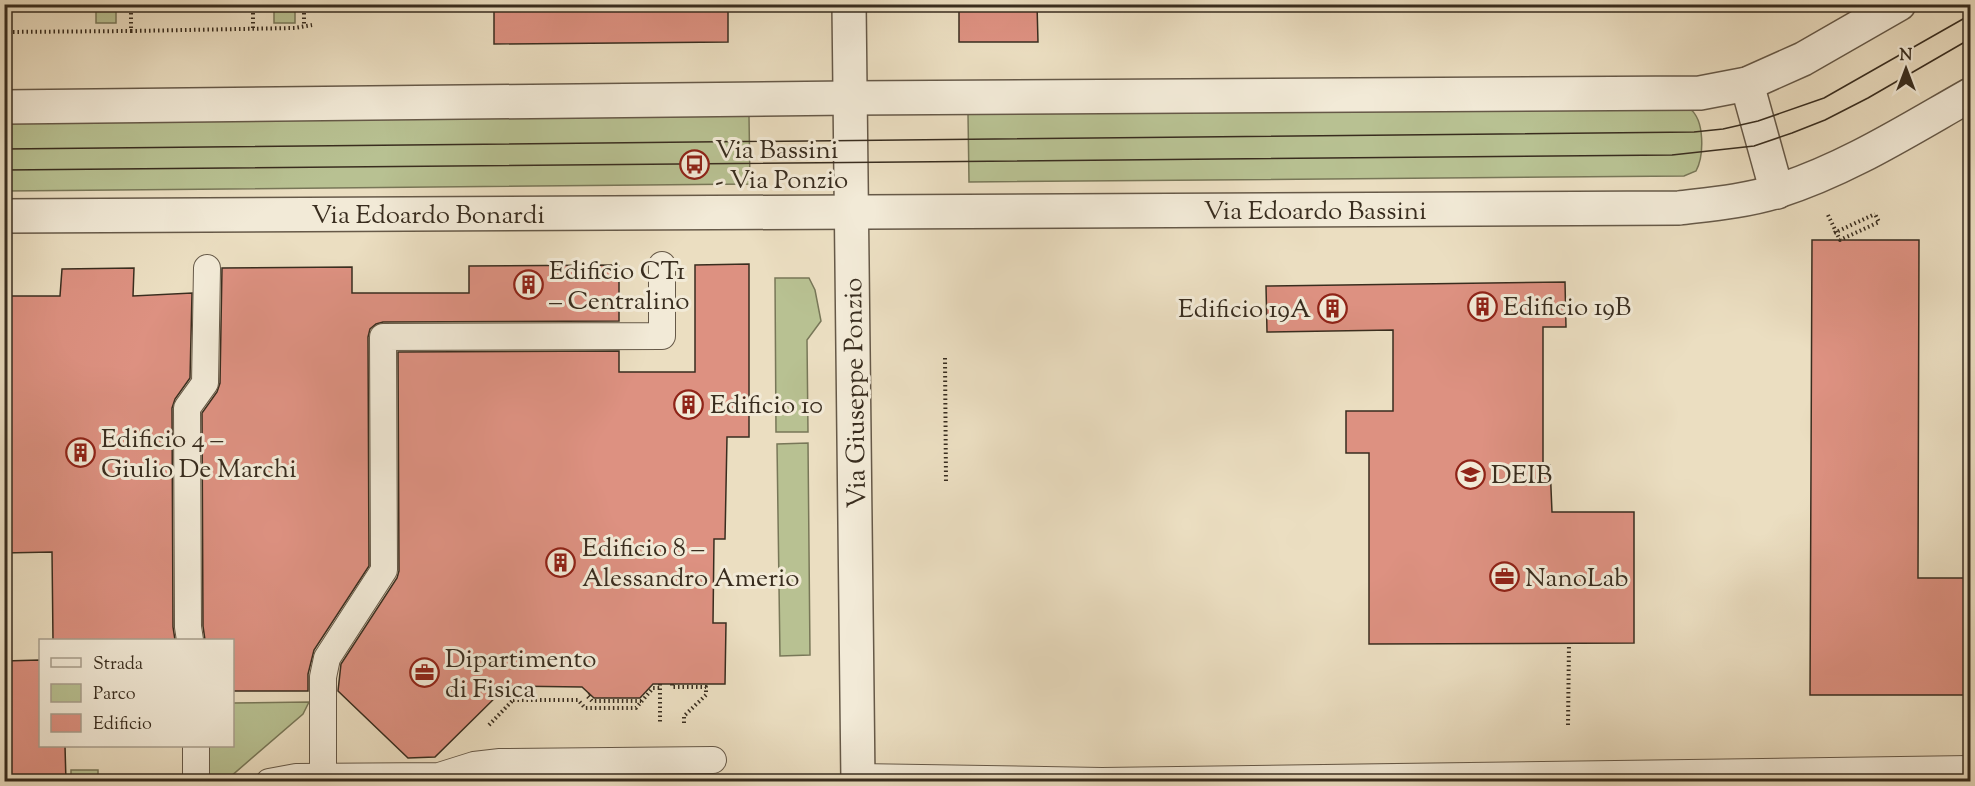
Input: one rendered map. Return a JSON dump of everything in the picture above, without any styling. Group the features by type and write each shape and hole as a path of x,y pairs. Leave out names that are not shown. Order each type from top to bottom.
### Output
{"street":[{"name":"Via Giuseppe Ponzio","path":"849,4 858,779"},
{"path":"4,107 849,98 1700,93 1747,84 1803,59 1899,4"},
{"path":"1747,84 1777,192"},
{"name":"Via Edoardo Bassini","path":"852,211 1679,208 1727,203 1777,192 1857,159 1971,95"},
{"name":"Via Edoardo Bonardi","path":"4,216 852,211"}],"lane":[{"path":"322,777 323,677 327,658 384,570 383,337 663,336 662,265"},
{"path":"190,639 187,408 205,383 207,268"},
{"path":"195,747 195,782"},
{"path":"269,782 296,777 439,776 474,773 500,762 713,760"},
{"path":"858,779 1102,781 1971,769"}],"path":[{"path":"131,4 131,31"},
{"path":"253,4 253,28"},
{"path":"4,32 304,28 304,4"},
{"path":"304,25 312,25"},
{"path":"1970,142 1971,167"},
{"path":"1828,214 1840,240 1879,222 1875,214 1834,233 1837,240"},
{"path":"945,358 946,483"},
{"path":"1568,725 1569,643"},
{"path":"672,684 672,687 706,687 706,695 684,716 684,761"},
{"path":"513,687 513,693"},
{"path":"513,700 578,700 585,708 636,708 653,687 660,688"},
{"path":"590,694 587,696 592,701 642,701"}],"green space":[{"path":"96,5 116,5 116,23 96,23"},
{"path":"274,5 295,5 295,23 274,23"},
{"path":"1690,109 1695,114 1701,129 1702,148 1696,171 1684,176 969,182 968,114"},
{"path":"749,116 750,184 5,191 4,122"},
{"path":"775,278 809,278 815,290 821,321 807,340 808,432 776,432"},
{"path":"808,443 810,655 780,656 777,444"},
{"path":"309,702 303,714 230,777 221,781 205,781 202,747 234,747 234,703"},
{"path":"71,770 98,770 98,780 150,781 71,781"}],"building":[{"path":"494,4 728,4 728,42 494,44"},
{"path":"959,4 1037,4 1038,42 959,42"},
{"path":"1812,240 1919,240 1918,578 1971,578 1971,695 1810,695"},
{"name":"Edificio 8 – Alessandro Amerio","path":"749,264 749,437 727,437 725,539 714,539 713,623 726,623 725,684 653,684 640,698 594,698 582,687 507,686 435,757 408,758 338,691 341,664 397,578 399,571 398,352 619,351 619,372 695,372 695,265"},
{"path":"619,265 619,321 383,322 370,329 368,337 369,566 314,650 308,674 308,691 234,691 234,639 205,639 203,626 202,413 217,392 220,383 222,268 352,267 352,293 469,293 469,266"},
{"name":"Edificio 4 – Giulio De Marchi","path":"134,268 133,296 192,293 190,378 175,399 172,408 175,639 53,639 52,552 4,553 4,296 60,296 62,269"},
{"path":"1565,282 1566,327 1543,327 1543,465 1550,465 1552,512 1634,512 1634,643 1369,644 1369,453 1346,453 1346,411 1393,411 1393,330 1267,332 1266,286"},
{"path":"39,660 39,747 65,747 66,782 4,782 4,661"}],"tram line":[{"path":"4,149 1694,132 1723,129 1758,121 1824,98 1970,15"},
{"path":"4,170 1672,155 1754,146 1792,133 1825,120 1868,98 1970,39"}],"place":[{"name":"Via Bassini - Via Ponzio","path":"694,164"},
{"name":"Edificio CT1 – Centralino","path":"528,285"},
{"name":"Edificio 19B","path":"1482,306"},
{"name":"Edificio 19A","path":"1332,308"},
{"name":"Edificio 10","path":"689,404"},
{"name":"Edificio 4 – Giulio De Marchi","path":"80,453"},
{"name":"DEIB","path":"1470,474"},
{"name":"Edificio 8 – Alessandro Amerio","path":"561,562"},
{"name":"NanoLab","path":"1504,577"},
{"name":"Dipartimento di Fisica","path":"424,673"}]}
